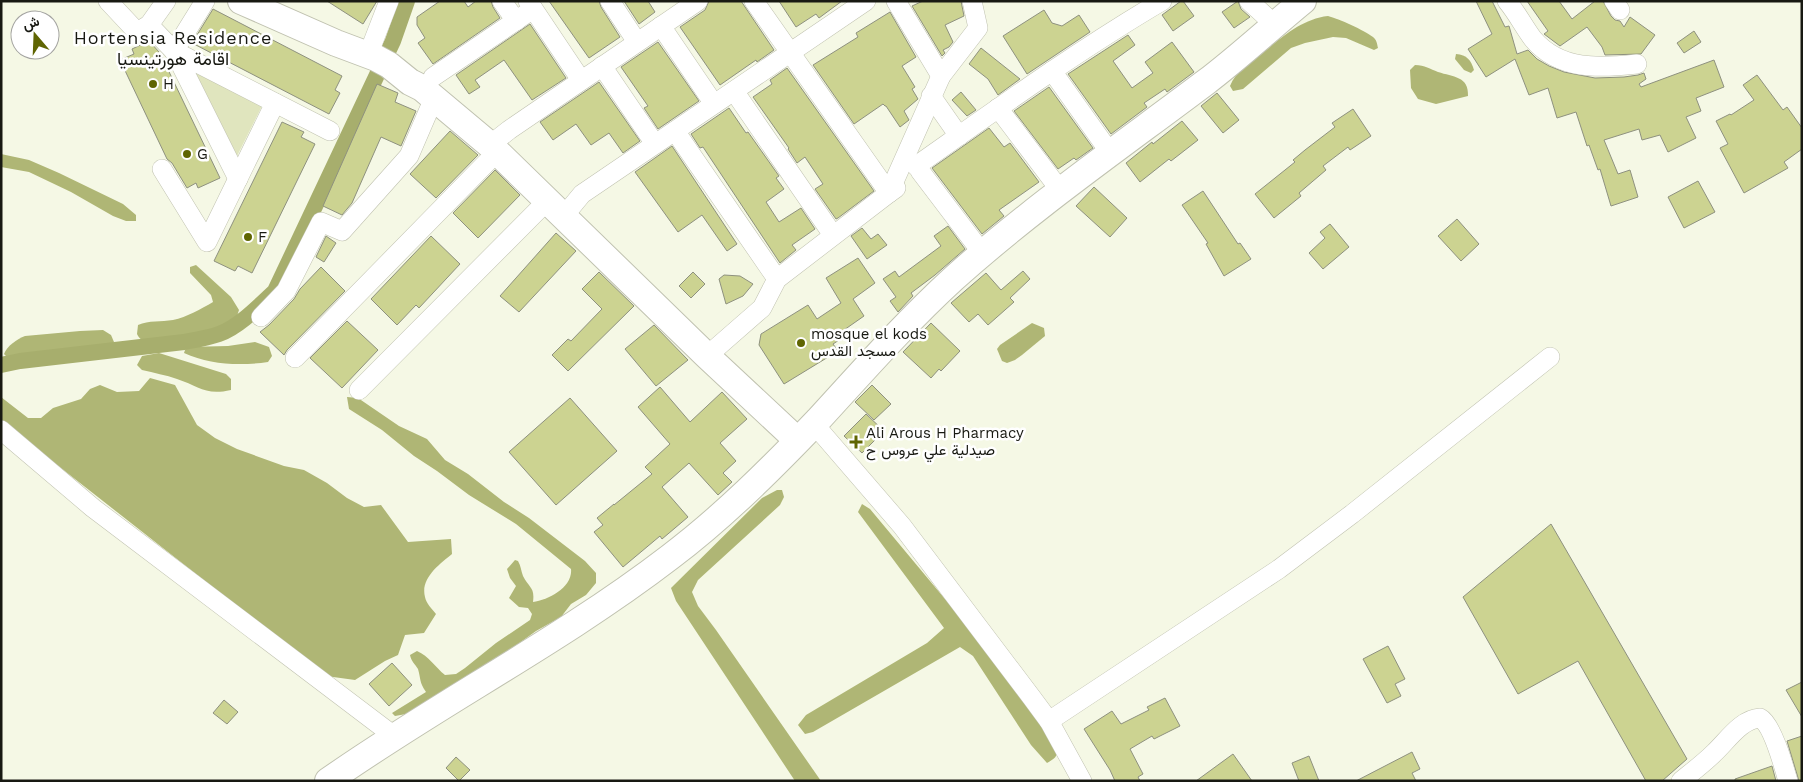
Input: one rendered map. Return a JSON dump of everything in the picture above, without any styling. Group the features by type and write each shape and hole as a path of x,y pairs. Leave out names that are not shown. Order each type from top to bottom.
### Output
{"main road":[{"path":"241,1 389,65 410,82 422,88 433,87 555,209 707,356 805,432"},
{"path":"328,781 394,736 625,590 672,556 735,503 805,432 906,324 955,277 1060,190 1209,80 1303,1"}],"street":[{"path":"108,1 137,32 149,25 166,1"},
{"path":"174,51 205,1"},
{"path":"368,55 389,1"},
{"path":"610,1 638,42"},
{"path":"754,1 889,193"},
{"path":"359,390 555,209 582,194 866,1"},
{"path":"896,1 941,76"},
{"path":"914,163 931,96 941,76 978,28 972,1"},
{"path":"762,308 777,279 889,193 914,163 959,136 1052,70 1162,1"},
{"path":"1249,1 1274,24"},
{"path":"1507,1 1533,39 1543,48 1564,61 1594,68 1637,64"},
{"path":"504,2 516,21"},
{"path":"295,358 494,148 508,130 661,26 689,4"},
{"path":"261,317 286,291 321,222 342,231 409,156 433,87 516,21 530,5 581,80"},
{"path":"149,25 174,51 238,179"},
{"path":"661,26 714,104"},
{"path":"174,51 330,130"},
{"path":"602,66 655,144"},
{"path":"1052,70 1111,154"},
{"path":"734,90 833,235"},
{"path":"931,96 959,136"},
{"path":"162,169 207,242 275,103"},
{"path":"998,108 1060,190"},
{"path":"675,131 777,279"},
{"path":"914,163 983,254"},
{"path":"707,356 793,282 801,260"},
{"path":"1049,721 1279,568 1352,514 1550,356"},
{"path":"1,430 93,508 394,736"},
{"path":"805,432 902,526 1049,721 1082,781"},
{"path":"1681,781 1714,754 1744,724 1750,720 1760,718 1767,725 1788,781"}],"green space":[{"path":"1328,16 1369,34 1377,42 1378,48 1374,50 1346,38 1333,37 1305,43 1291,48 1243,89 1233,91 1230,86 1239,72 1247,65 1300,25"},
{"path":"1456,54 1466,57 1470,61 1474,70 1471,73 1464,70 1455,59"},
{"path":"1415,65 1425,66 1459,78 1468,89 1468,96 1436,104 1418,99 1411,88 1410,70"},
{"path":"194,71 262,106 237,156"},
{"path":"1,154 29,160 123,204 136,215 136,221 126,221 113,216 71,192 29,172 1,167"},
{"path":"196,265 231,297 239,310 237,316 222,326 201,332 156,341 142,340 137,334 138,325 146,322 178,319 213,302 211,295 190,273 190,267"},
{"path":"1032,323 1044,328 1045,336 1015,360 1007,363 1002,361 997,349 1000,345"},
{"path":"103,330 111,335 114,342 110,347 17,357 7,357 4,354 7,348 25,336"},
{"path":"255,342 269,347 272,356 268,362 225,364 204,360 184,353 186,347 228,346"},
{"path":"159,353 226,374 231,379 231,390 222,392 208,391 173,378 142,370 137,365 142,356"},
{"path":"150,378 175,385 197,425 215,438 237,449 284,466 304,470 364,507 381,505 408,542 451,539 452,554 432,572 425,584 426,599 436,614 424,633 405,635 398,655 355,680 326,676 1,421 1,397 28,418 41,418 53,408 81,399 90,389 100,385 117,392 139,391"},
{"path":"347,397 358,398 399,426 427,439 445,460 468,474 504,502 529,518 585,561 596,573 596,583 586,595 571,604 561,617 418,707 406,714 395,716 392,713 426,692 421,683 418,669 410,655 417,651 445,675 456,674 530,620 532,614 528,608 519,607 509,598 516,586 510,578 507,569 515,560 518,561 523,576 532,590 533,602 546,599 559,592 571,576 571,569 516,524 469,495 414,456 382,430 349,409"},
{"path":"777,490 782,490 784,497 780,505 698,580 692,592 698,606 821,781 795,781 676,601 671,588 762,498"},
{"path":"862,504 870,509 975,635 1057,746 1057,754 1052,760 1047,763 1031,745 973,656 960,647 813,732 805,734 798,725 806,715 927,643 944,628 858,512"}],"building":[{"path":"327,1 377,1 363,24"},
{"path":"440,1 464,1 468,7 476,1 491,1 500,18 433,64 418,43 425,38 417,25 417,17"},
{"path":"549,1 599,1 620,37 589,58"},
{"path":"624,1 648,1 655,12 639,24"},
{"path":"709,1 741,1 774,50 720,85 680,27 705,10"},
{"path":"779,1 842,1 819,18 816,14 796,27"},
{"path":"923,1 961,1 964,16 945,25 953,42 943,50 945,53 942,56 912,6"},
{"path":"1183,1 1194,16 1173,31 1162,15"},
{"path":"1238,1 1241,9 1250,17 1234,28 1222,12"},
{"path":"1476,1 1492,1 1505,27 1509,26 1517,54 1528,50 1537,59 1564,72 1595,78 1624,77 1644,73 1646,79 1639,84 1641,87 1714,60 1724,87 1696,98 1701,111 1686,117 1696,138 1668,152 1660,135 1642,140 1639,129 1604,140 1618,174 1630,170 1638,197 1611,206 1600,169 1598,170 1589,145 1587,146 1576,112 1557,118 1548,88 1529,95 1515,59 1486,77 1468,49 1492,34"},
{"path":"1527,1 1559,1 1572,19 1595,1 1603,1 1611,16 1615,20 1620,21 1624,27 1630,17 1655,35 1641,54 1605,55 1602,47 1587,27 1560,46 1544,34 1548,31"},
{"path":"213,9 342,76 335,90 340,93 329,114 192,43"},
{"path":"1044,10 1052,23 1062,26 1079,15 1090,32 1027,74 1003,36"},
{"path":"890,12 916,57 902,66 915,87 912,89 918,99 904,111 909,120 900,127 883,104 854,124 813,65 858,37 856,33"},
{"path":"530,24 566,78 532,100 504,60 475,80 480,87 469,94 456,75"},
{"path":"1694,31 1701,42 1684,53 1677,43"},
{"path":"1128,35 1135,45 1113,61 1132,88 1153,73 1145,62 1172,42 1194,72 1167,92 1165,89 1144,103 1147,107 1111,134 1068,74"},
{"path":"149,41 160,53 220,178 198,188 196,183 187,188 172,163 167,159 120,60 134,54 132,49"},
{"path":"658,42 699,101 658,129 644,108 648,106 621,67"},
{"path":"981,48 1020,79 998,95 988,79 969,64"},
{"path":"787,68 874,191 836,219 815,189 823,184 805,157 797,163 789,148 753,97 772,84 770,80"},
{"path":"1757,75 1783,110 1787,107 1802,128 1802,149 1784,162 1788,168 1744,193 1720,148 1728,144 1716,121 1731,115 1754,100 1743,85"},
{"path":"599,82 640,141 623,153 609,133 591,145 576,124 553,140 540,122"},
{"path":"377,84 398,93 395,102 416,111 401,146 381,137 352,203 342,215 323,206"},
{"path":"1049,87 1093,148 1076,160 1074,158 1058,169 1014,111"},
{"path":"961,92 976,110 967,116 952,100"},
{"path":"1217,93 1239,120 1223,133 1201,106"},
{"path":"729,108 779,176 776,178 784,189 766,202 779,222 801,208 815,229 792,245 796,250 780,263 703,147 700,148 691,134"},
{"path":"1353,109 1371,136 1350,150 1348,147 1323,166 1326,170 1299,193 1301,196 1274,218 1255,194 1295,162 1293,160 1335,127 1332,123"},
{"path":"1182,121 1198,140 1171,161 1169,159 1140,182 1126,163"},
{"path":"282,122 304,132 301,137 315,144 252,273 238,266 235,271 214,261"},
{"path":"989,128 1004,147 1010,143 1039,182 999,210 1004,216 982,234 932,168"},
{"path":"450,131 478,155 436,198 410,174"},
{"path":"672,146 737,244 727,251 702,215 678,232 635,172"},
{"path":"495,170 520,195 478,238 453,213"},
{"path":"1698,181 1715,212 1684,228 1668,197"},
{"path":"1094,187 1127,218 1110,237 1076,206"},
{"path":"1203,191 1238,244 1240,243 1251,259 1224,276 1206,244 1208,243 1182,205"},
{"path":"1457,219 1479,244 1461,261 1438,236"},
{"path":"1330,224 1349,247 1323,269 1309,253 1325,238 1320,232"},
{"path":"948,226 965,249 911,293 913,296 898,312 890,301 896,297 883,279 895,271 899,277 941,246 934,236"},
{"path":"862,228 871,239 878,234 887,245 867,259 851,236"},
{"path":"556,233 576,251 519,312 500,296"},
{"path":"326,236 336,243 324,262 316,257"},
{"path":"431,236 460,264 419,308 416,305 397,325 371,299"},
{"path":"858,258 875,283 853,299 864,316 844,330 847,335 833,344 838,351 784,384 759,345 761,334 808,305 817,319 841,303 826,278"},
{"path":"321,267 345,291 284,355 260,332 294,299 300,289"},
{"path":"1023,271 1030,279 1010,298 1014,302 988,325 978,314 969,322 951,303 986,273 1001,290"},
{"path":"599,272 634,306 568,371 552,355 568,339 571,341 602,309 582,289"},
{"path":"693,272 705,284 691,298 679,286"},
{"path":"724,275 740,276 753,284 743,296 726,304 719,279"},
{"path":"347,321 378,350 342,388 310,358"},
{"path":"931,323 960,351 941,371 939,369 931,378 903,352"},
{"path":"654,325 688,360 656,386 625,349"},
{"path":"872,385 891,404 874,420 855,402"},
{"path":"660,387 690,422 722,392 747,419 720,443 736,461 723,473 732,482 718,495 689,463 662,487 688,517 662,539 660,536 623,567 594,532 603,525 597,518 652,474 645,467 670,444 638,407"},
{"path":"570,398 617,451 556,505 509,452"},
{"path":"866,414 884,431 862,453 844,436"},
{"path":"1551,524 1687,759 1662,781 1646,781 1578,661 1518,694 1463,597"},
{"path":"1388,646 1405,679 1395,684 1401,696 1387,703 1363,659"},
{"path":"392,663 412,685 389,706 369,684"},
{"path":"1802,682 1802,717 1786,690"},
{"path":"1165,698 1180,726 1154,739 1152,736 1130,749 1143,774 1138,777 1140,781 1115,781 1084,729 1112,711 1121,724 1149,710 1147,707"},
{"path":"224,700 238,712 227,724 213,713"},
{"path":"1802,736 1802,781 1799,781 1787,741"},
{"path":"1412,752 1420,769 1412,773 1416,781 1356,781"},
{"path":"1233,754 1252,781 1196,781"},
{"path":"1309,756 1319,781 1299,781 1292,763"},
{"path":"456,757 470,770 459,781 446,768"},
{"path":"1772,766 1776,781 1735,781 1735,779"}],"waterway":[{"path":"1,365 20,361 202,339 227,331 256,309 275,291 393,41 407,1"}],"place":[{"name":"H","path":"153,84"},
{"name":"G","path":"187,154"},
{"name":"F","path":"248,237"},
{"name":"mosque el kods مسجد القدس","path":"801,343"},
{"name":"Ali Arous H Pharmacy صيدلية علي عروس ح","path":"856,442"}],"district":[{"name":"Hortensia Residence اقامة هورتينسيا","path":"173,47"}]}
